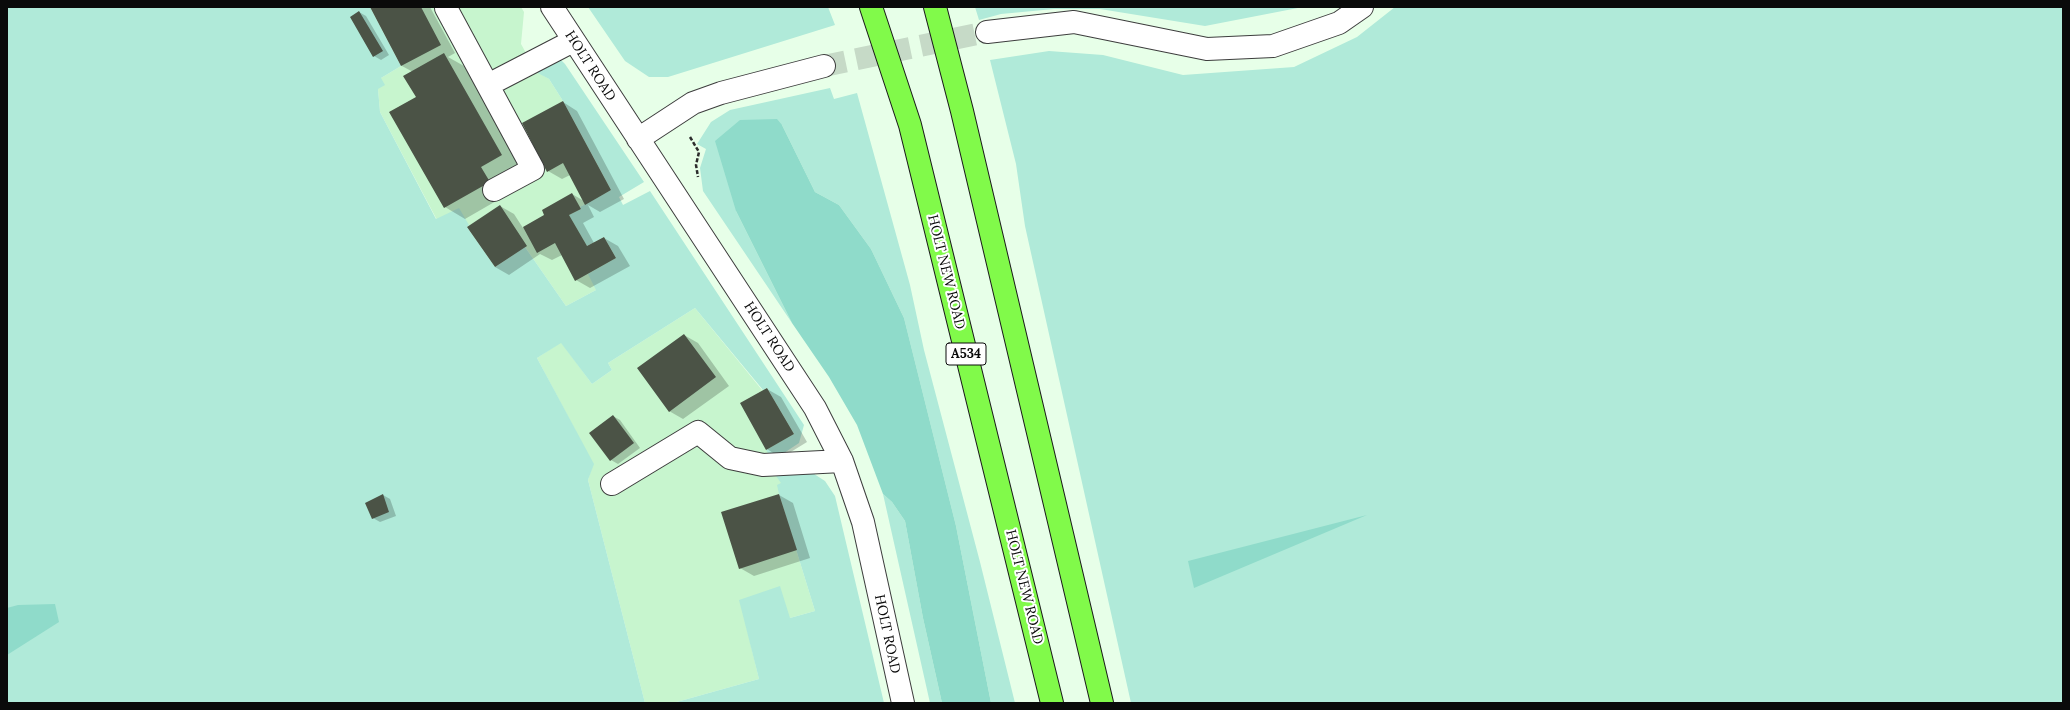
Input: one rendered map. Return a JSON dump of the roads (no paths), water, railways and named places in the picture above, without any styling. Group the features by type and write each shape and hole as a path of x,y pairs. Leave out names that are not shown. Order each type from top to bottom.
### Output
{"highway":[{"name":"HOLT NEW ROAD","path":"871,7 910,125 1052,703"},
{"path":"935,7 962,111 1102,703"}],"street":[{"name":"HOLT ROAD","path":"552,7 815,408 842,461 862,522 903,703"},
{"path":"987,32 1074,22 1207,49 1273,46 1339,23 1362,7"},
{"path":"446,8 533,169 494,190"},
{"path":"488,85 573,41"},
{"path":"638,139 700,101 720,93 824,66"},
{"path":"612,484 698,432 730,458 763,466 842,461"}],"tunnel":[{"path":"824,66 987,32"}]}
